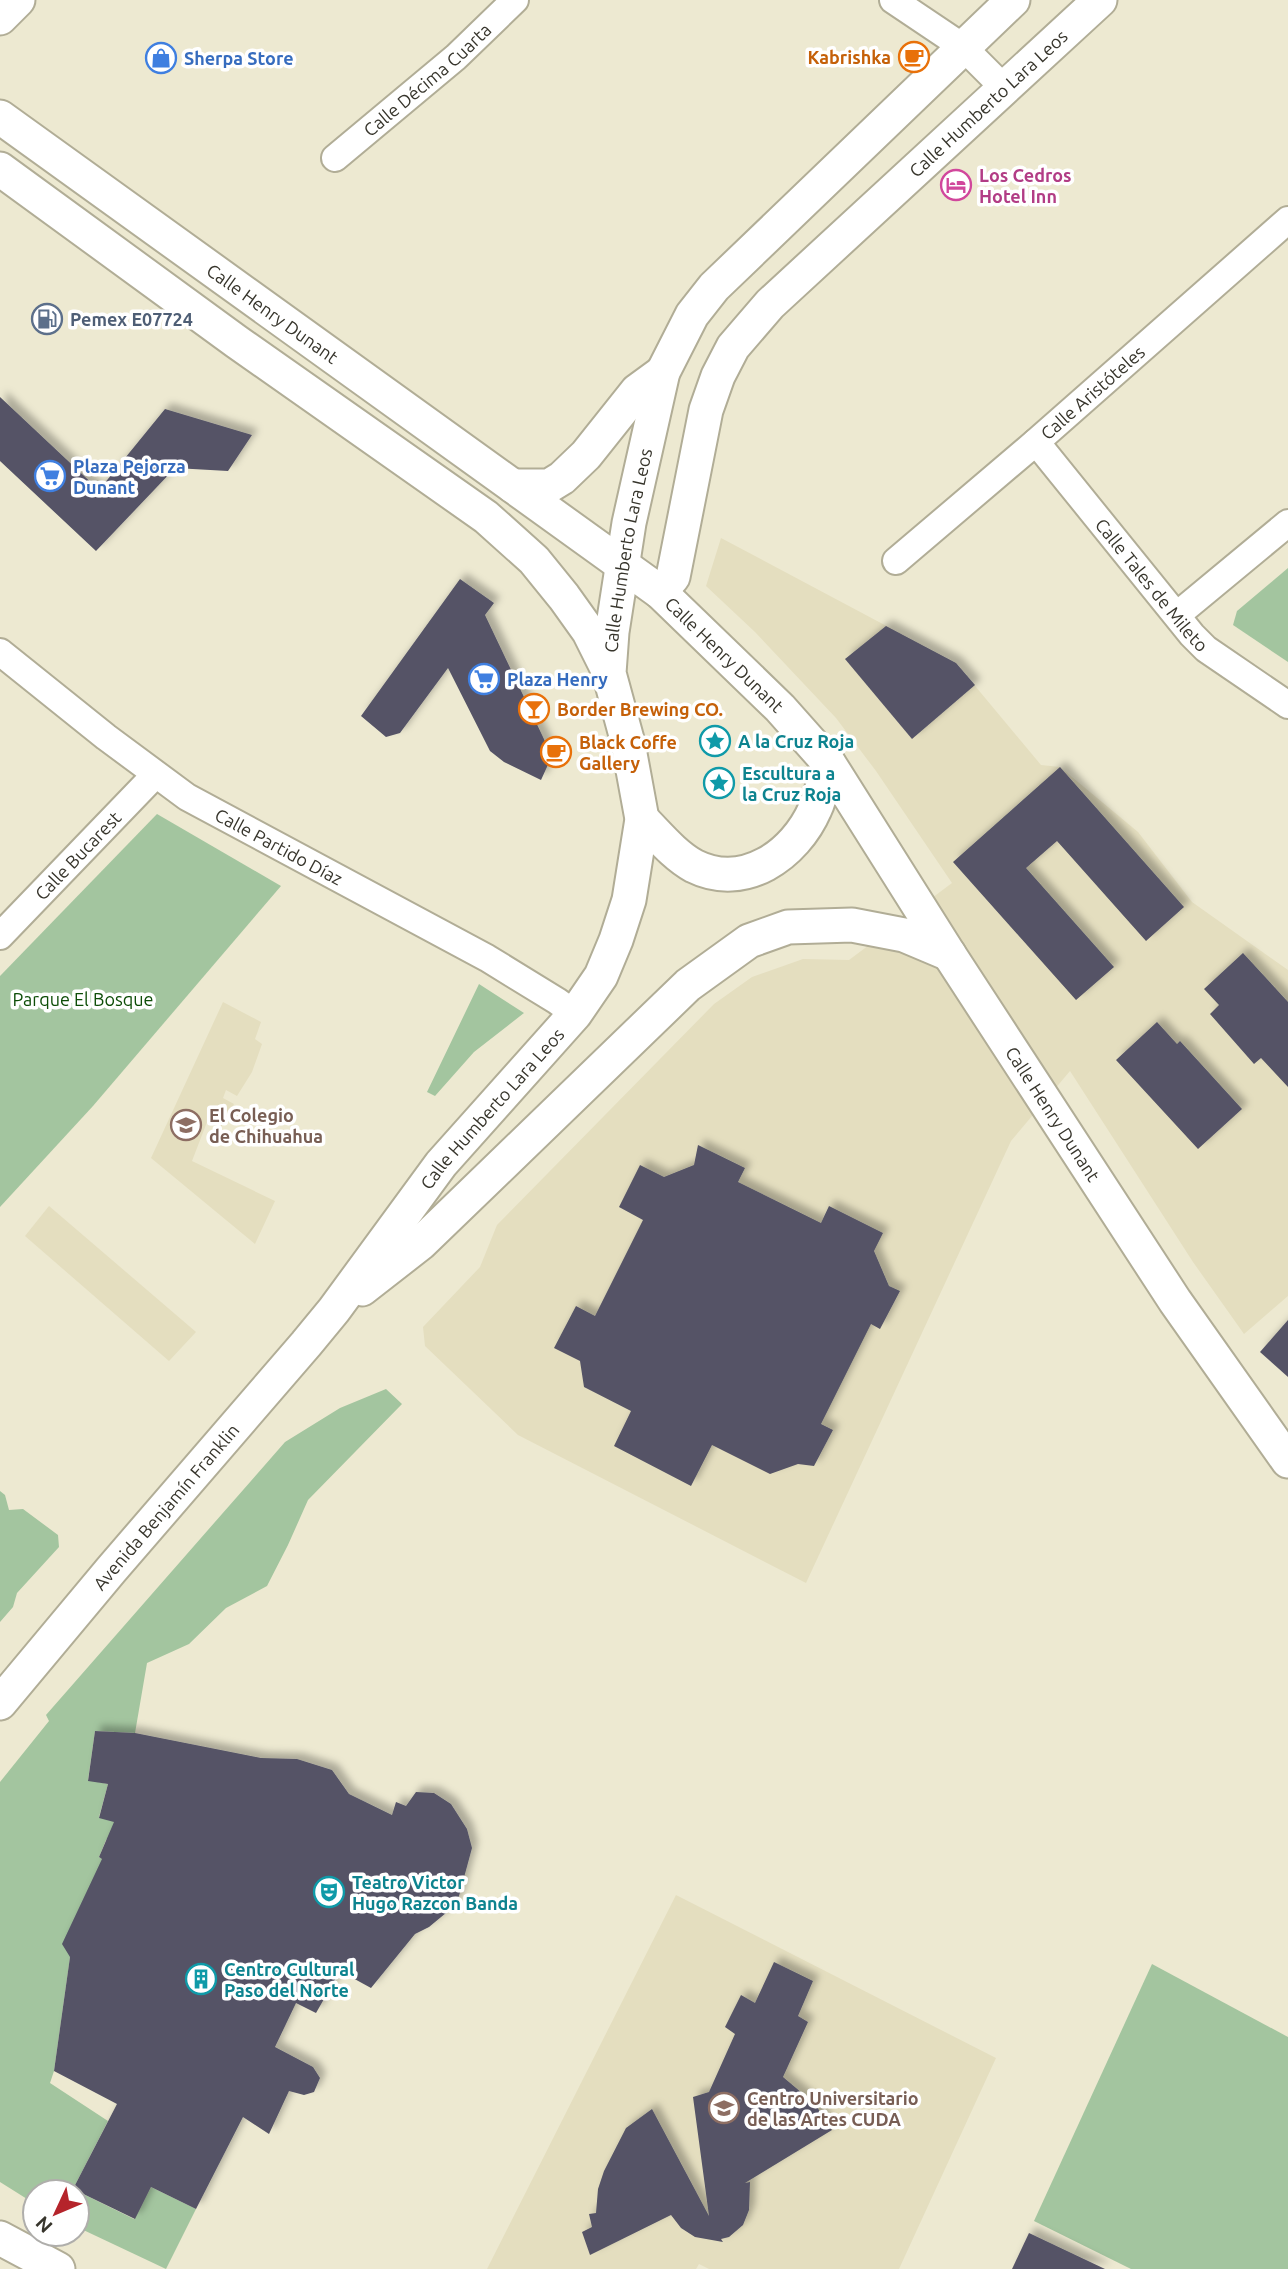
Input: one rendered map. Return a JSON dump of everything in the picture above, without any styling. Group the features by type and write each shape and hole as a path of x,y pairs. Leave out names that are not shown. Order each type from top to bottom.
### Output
{"main road":[{"path":"0,18 18,0"},
{"name":"Calle Humberto Lara Leos","path":"334,1310 442,1164 575,1014 601,976 616,940 629,900 642,819 628,743 609,673 612,632 629,523 663,372 692,315 714,287 1013,0"},
{"name":"Calle Humberto Lara Leos","path":"660,592 673,577 706,410 718,376 733,347 770,304 1100,0"},
{"name":"Calle Henry Dunant","path":"0,117 660,592 780,708 828,762 949,954 1175,1301 1288,1461"},
{"path":"0,169 248,350 486,517 534,560 564,597 589,632 609,673"},
{"path":"513,486 549,486 562,478 586,455 637,391 663,372"},
{"path":"642,819 671,848 693,865 718,874 747,873 778,859 798,839 816,808 828,762"},
{"path":"334,1310 421,1243 688,985 749,941 788,927 852,925 904,935 949,954"},
{"name":"Avenida Benjamín Franklin","path":"0,1703 334,1310"},
{"path":"0,2238 58,2269"}],"street":[{"name":"Calle Décima Cuarta","path":"335,158 456,57 515,0"},
{"path":"893,0 963,47 1004,88"},
{"name":"Calle Aristóteles","path":"896,561 1036,442 1288,219"},
{"name":"Calle Tales de Mileto","path":"1036,442 1206,649 1288,705"},
{"path":"1177,615 1288,523"},
{"name":"Calle Partido Díaz","path":"0,652 155,775 187,797 487,958 575,1014"},
{"name":"Calle Bucarest","path":"0,936 155,775"}],"shaded area":[{"path":"721,538 956,663 1041,765 1060,767 1138,832 1192,902 1288,970 1288,1296 1244,1334 1193,1262 1070,1071 1011,1141 806,1583 518,1435 425,1346 423,1327 480,1267 497,1225 714,1004 752,977 803,959 849,960 952,883 876,771 836,718 755,632 706,586"},
{"name":"El Colegio de Chihuahua","path":"223,1002 261,1022 255,1039 262,1044 252,1072 237,1096 226,1090 223,1098 234,1104 220,1129 207,1122 192,1161 275,1201 255,1244 151,1158"},
{"path":"49,1206 196,1332 169,1361 25,1236"},
{"path":"676,1895 996,2058 899,2269 709,2269 699,2264 696,2269 487,2269"}],"green space":[{"path":"1288,568 1288,662 1233,625 1237,611"},
{"name":"Parque El Bosque","path":"157,814 281,886 93,1106 0,1207 0,976"},
{"path":"479,984 524,1013 474,1052 435,1096 427,1092"},
{"path":"386,1389 402,1404 308,1500 267,1586 226,1608 189,1644 147,1663 135,1733 95,1731 88,1780 108,1784 99,1817 123,1824 106,1840 99,1857 142,1879 70,1957 50,2083 108,2121 79,2178 21,2178 21,2195 0,2182 0,1782 49,1721 46,1715 285,1442 340,1408"},
{"path":"0,1491 5,1495 9,1510 23,1509 58,1535 59,1547 17,1593 13,1607 0,1622"},
{"path":"1152,1964 1288,2037 1288,2269 1131,2269 1034,2221"},
{"path":"151,2187 196,2209 166,2269 91,2234 91,2198 134,2219"}],"building":[{"name":"Plaza Pejorza Dunant","path":"0,397 99,490 165,409 252,435 228,471 175,468 96,551 0,461"},
{"name":"Plaza Henry","path":"460,579 494,603 485,615 552,756 541,780 504,762 490,751 448,668 400,733 386,737 361,716"},
{"path":"886,626 956,663 975,685 912,739 845,659"},
{"path":"1060,767 1184,907 1146,941 1057,841 1026,868 1114,967 1076,1000 953,862"},
{"path":"1243,953 1288,1002 1288,1087 1261,1058 1254,1064 1210,1014 1219,1005 1204,989"},
{"path":"1157,1022 1177,1044 1180,1041 1242,1109 1198,1149 1116,1060"},
{"path":"698,1145 745,1168 738,1182 821,1223 829,1206 883,1233 874,1251 889,1286 900,1291 880,1329 871,1324 821,1424 833,1430 814,1466 798,1464 770,1474 712,1445 691,1486 614,1446 631,1411 584,1387 580,1361 554,1348 576,1306 595,1316 643,1220 619,1207 640,1165 664,1177 694,1165"},
{"path":"1288,1320 1288,1377 1260,1352"},
{"name":"Centro Cultural Paso del Norte","path":"95,1731 135,1733 261,1758 297,1759 332,1770 349,1794 392,1815 396,1802 406,1806 416,1792 434,1793 451,1804 467,1829 472,1848 459,1896 452,1908 429,1927 415,1934 371,1988 340,1971 316,2013 296,2003 275,2047 313,2067 320,2078 314,2092 304,2095 289,2091 269,2134 243,2117 196,2209 151,2187 135,2219 91,2198 91,2178 79,2178 117,2104 54,2071 70,1957 62,1944 102,1859 99,1857 114,1822 99,1818 108,1784 88,1781"},
{"name":"Centro Universitario de las Artes CUDA","path":"774,1962 813,1981 798,2016 808,2022 783,2077 815,2104 832,2130 745,2183 750,2182 749,2210 743,2225 729,2237 721,2239 723,2242 695,2237 681,2228 671,2215 590,2255 582,2232 592,2227 589,2214 596,2213 598,2189 604,2171 626,2128 652,2109 709,2216 693,2097 709,2092 735,2034 725,2027 741,1995 755,2003"},
{"path":"1029,2233 1105,2269 1012,2269"}],"place":[{"name":"Kabrishka","path":"914,57"},
{"name":"Sherpa Store","path":"161,58"},
{"name":"Los Cedros Hotel Inn","path":"956,185"},
{"name":"Pemex E07724","path":"47,319"},
{"name":"Plaza Pejorza Dunant","path":"50,476"},
{"name":"Plaza Henry","path":"484,679"},
{"name":"Border Brewing CO.","path":"534,709"},
{"name":"A la Cruz Roja","path":"715,741"},
{"name":"Black Coffe Gallery","path":"556,752"},
{"name":"Escultura a la Cruz Roja","path":"719,783"},
{"name":"El Colegio de Chihuahua","path":"186,1125"},
{"name":"Teatro Victor Hugo Razcon Banda","path":"329,1892"},
{"name":"Centro Cultural Paso del Norte","path":"201,1979"},
{"name":"Centro Universitario de las Artes CUDA","path":"724,2108"}]}
